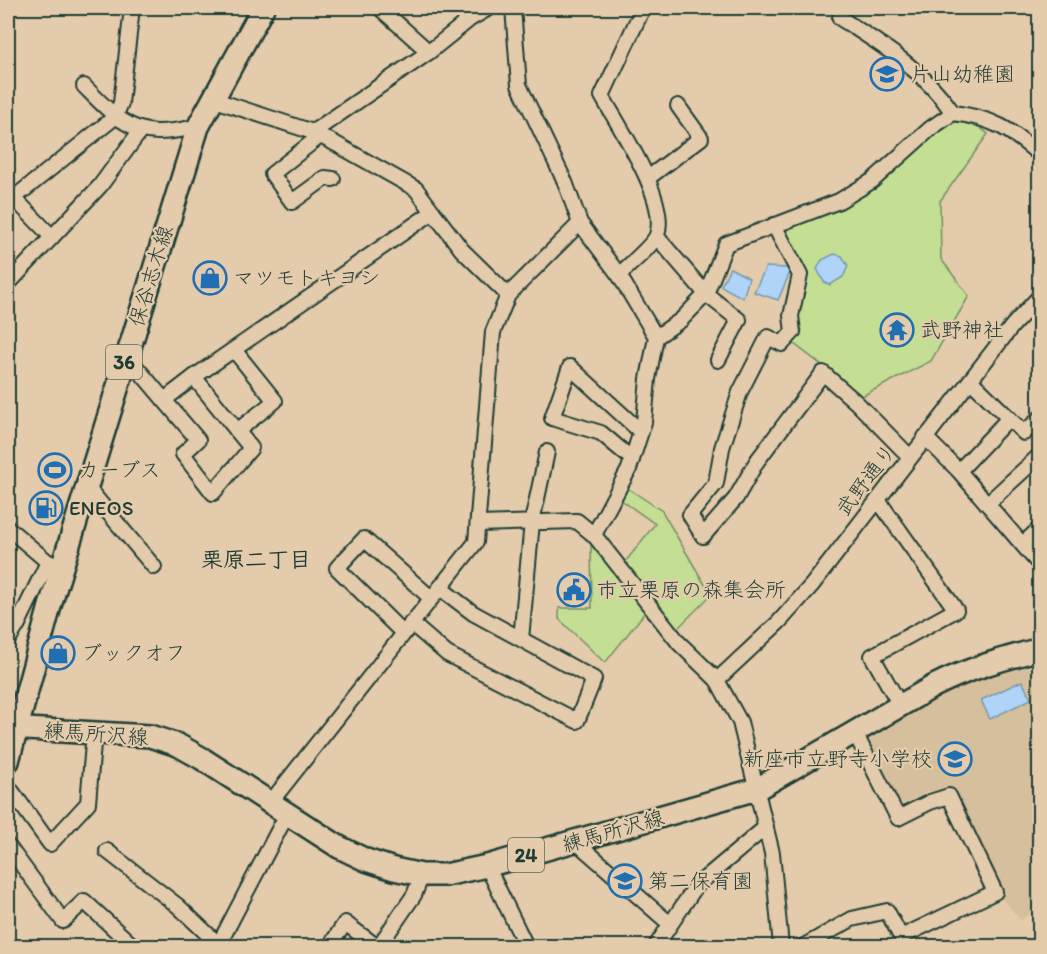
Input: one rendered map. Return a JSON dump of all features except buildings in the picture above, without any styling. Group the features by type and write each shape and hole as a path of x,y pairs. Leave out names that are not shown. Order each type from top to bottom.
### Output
{"main road":[{"name":"保谷志木線","path":"8,761 12,728 55,564 86,486 198,127 263,8"},
{"name":"練馬所沢線","path":"12,728 142,734 172,743 201,758 339,847 366,860 423,875 445,874 487,866 757,789 854,731 958,674 1040,650"}],"street":[{"path":"52,237 11,199 115,117 121,103 132,8"},
{"path":"380,8 429,52"},
{"path":"333,179 325,178 292,202 272,174 317,134 470,19 489,8"},
{"path":"513,8 519,85 565,182 580,223 619,274 656,336 641,432 629,469 594,535"},
{"path":"619,274 657,237 660,222 648,178 602,96 643,8"},
{"path":"842,8 840,18 897,55 943,98 953,113"},
{"path":"84,86 115,117 141,130 158,132 198,127"},
{"path":"212,99 317,134 416,189 462,250 508,295"},
{"path":"648,178 701,138 678,106"},
{"path":"656,336 681,320 706,294 726,244 839,201 872,181 931,128 953,113 991,120 1025,142 1040,155"},
{"path":"8,284 100,186 141,130"},
{"path":"164,400 433,212"},
{"path":"107,851 178,906 218,946 279,809 407,628 476,542 493,332 508,295 580,223"},
{"path":"774,225 800,275 790,316 793,332 782,344 768,337 740,392 722,448 716,483 690,516 703,536 736,498 758,461 823,373 857,403 910,457"},
{"path":"657,237 706,294 739,320 718,360"},
{"name":"武野通り","path":"717,680 779,622 812,585 1013,325 1040,296"},
{"path":"234,350 275,401 237,431"},
{"path":"126,355 198,440 183,454 213,493 251,448 194,377"},
{"path":"632,459 601,433 552,418 570,367 641,432"},
{"path":"971,381 1024,433 1040,418"},
{"path":"959,471 1009,418"},
{"path":"925,437 959,471 1040,565"},
{"path":"521,639 532,522 547,452"},
{"path":"987,504 1040,455"},
{"path":"86,486 154,567"},
{"path":"878,500 956,610 872,656 900,705"},
{"path":"478,524 577,521 594,535 679,643 717,680 740,722 757,789 776,878 781,946"},
{"path":"8,528 55,564 8,640"},
{"path":"1023,544 1040,528"},
{"path":"364,539 435,593 521,639 594,679 577,721 447,654 407,628 337,568 364,539"},
{"path":"804,946 852,919 887,911 901,937 995,892 949,796 930,802 898,818 854,731"},
{"path":"8,786 50,844 88,804 94,732"},
{"path":"656,946 696,886 766,827"},
{"path":"575,841 670,924"},
{"path":"8,846 63,921 84,901 134,946"},
{"path":"487,866 526,946"},
{"path":"330,946 345,923 378,946 414,895 423,875"}],"shaded area":[{"name":"新座市立野寺小学校","path":"1019,656 1039,680 1039,907 1021,920 999,895 946,788 939,791 928,791 894,809 856,730"}],"green space":[{"path":"946,118 979,127 988,134 940,201 941,259 969,296 931,361 862,396 793,343 802,330 794,319 808,274 783,229 841,207"},
{"path":"626,487 662,511 711,595 676,630 623,565 655,524 620,499"},
{"path":"591,541 646,611 605,663 559,619 559,608 592,608"}],"water":[{"path":"834,254 842,256 848,266 843,277 830,285 824,282 817,269 822,260"},
{"path":"766,267 787,268 790,272 778,300 754,292"},
{"path":"730,268 749,278 743,298 721,286"},
{"path":"1022,681 1031,699 990,719 981,700"}],"place":[{"name":"片山幼稚園","path":"887,74"},
{"name":"マツモトキヨシ","path":"210,278"},
{"name":"武野神社","path":"897,330"},
{"name":"カーブス","path":"55,470"},
{"name":"ENEOS","path":"46,508"},
{"name":"市立栗原の森集会所","path":"574,590"},
{"name":"ブックオフ","path":"58,653"},
{"name":"新座市立野寺小学校","path":"955,759"},
{"name":"第二保育園","path":"625,881"}],"district":[{"name":"栗原二丁目","path":"256,559"}]}
